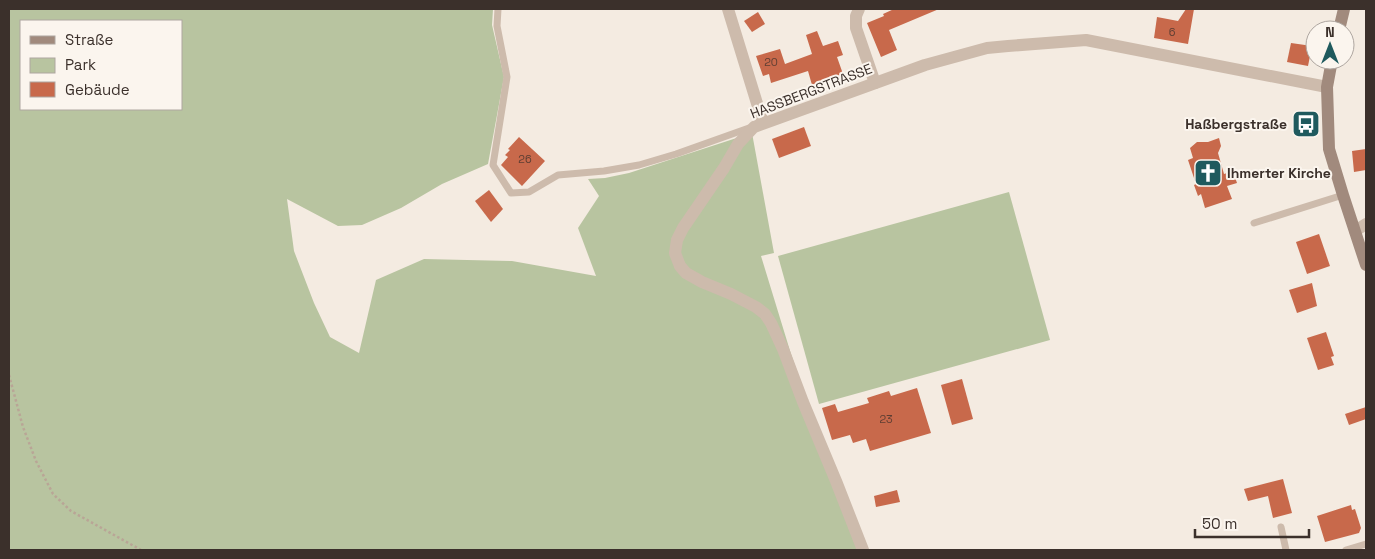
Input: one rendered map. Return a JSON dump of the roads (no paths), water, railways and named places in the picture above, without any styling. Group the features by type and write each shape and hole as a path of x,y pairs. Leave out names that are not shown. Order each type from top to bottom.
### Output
{"main road":[{"path":"1330,70 1327,87 1329,149 1366,265"}],"street":[{"path":"728,9 758,125"},
{"path":"859,9 856,16 856,28 875,83"},
{"name":"HASSBERGSTRASSE","path":"863,550 771,323 765,314 756,307 702,282 686,272 680,266 675,253 677,240 683,228 738,144 758,125 925,66 987,48 1086,40 1327,87"},
{"path":"1355,231 1366,224"}],"lane":[{"path":"498,9 497,26 507,77 493,165 511,193 529,192 558,176 639,165 758,125"},
{"path":"1254,223 1343,195"},
{"path":"1281,527 1286,550"},
{"path":"1346,550 1366,544"}],"place":[{"name":"Haßbergstraße","path":"1306,124"},
{"name":"Ihmerter Kirche","path":"1208,173"}]}
